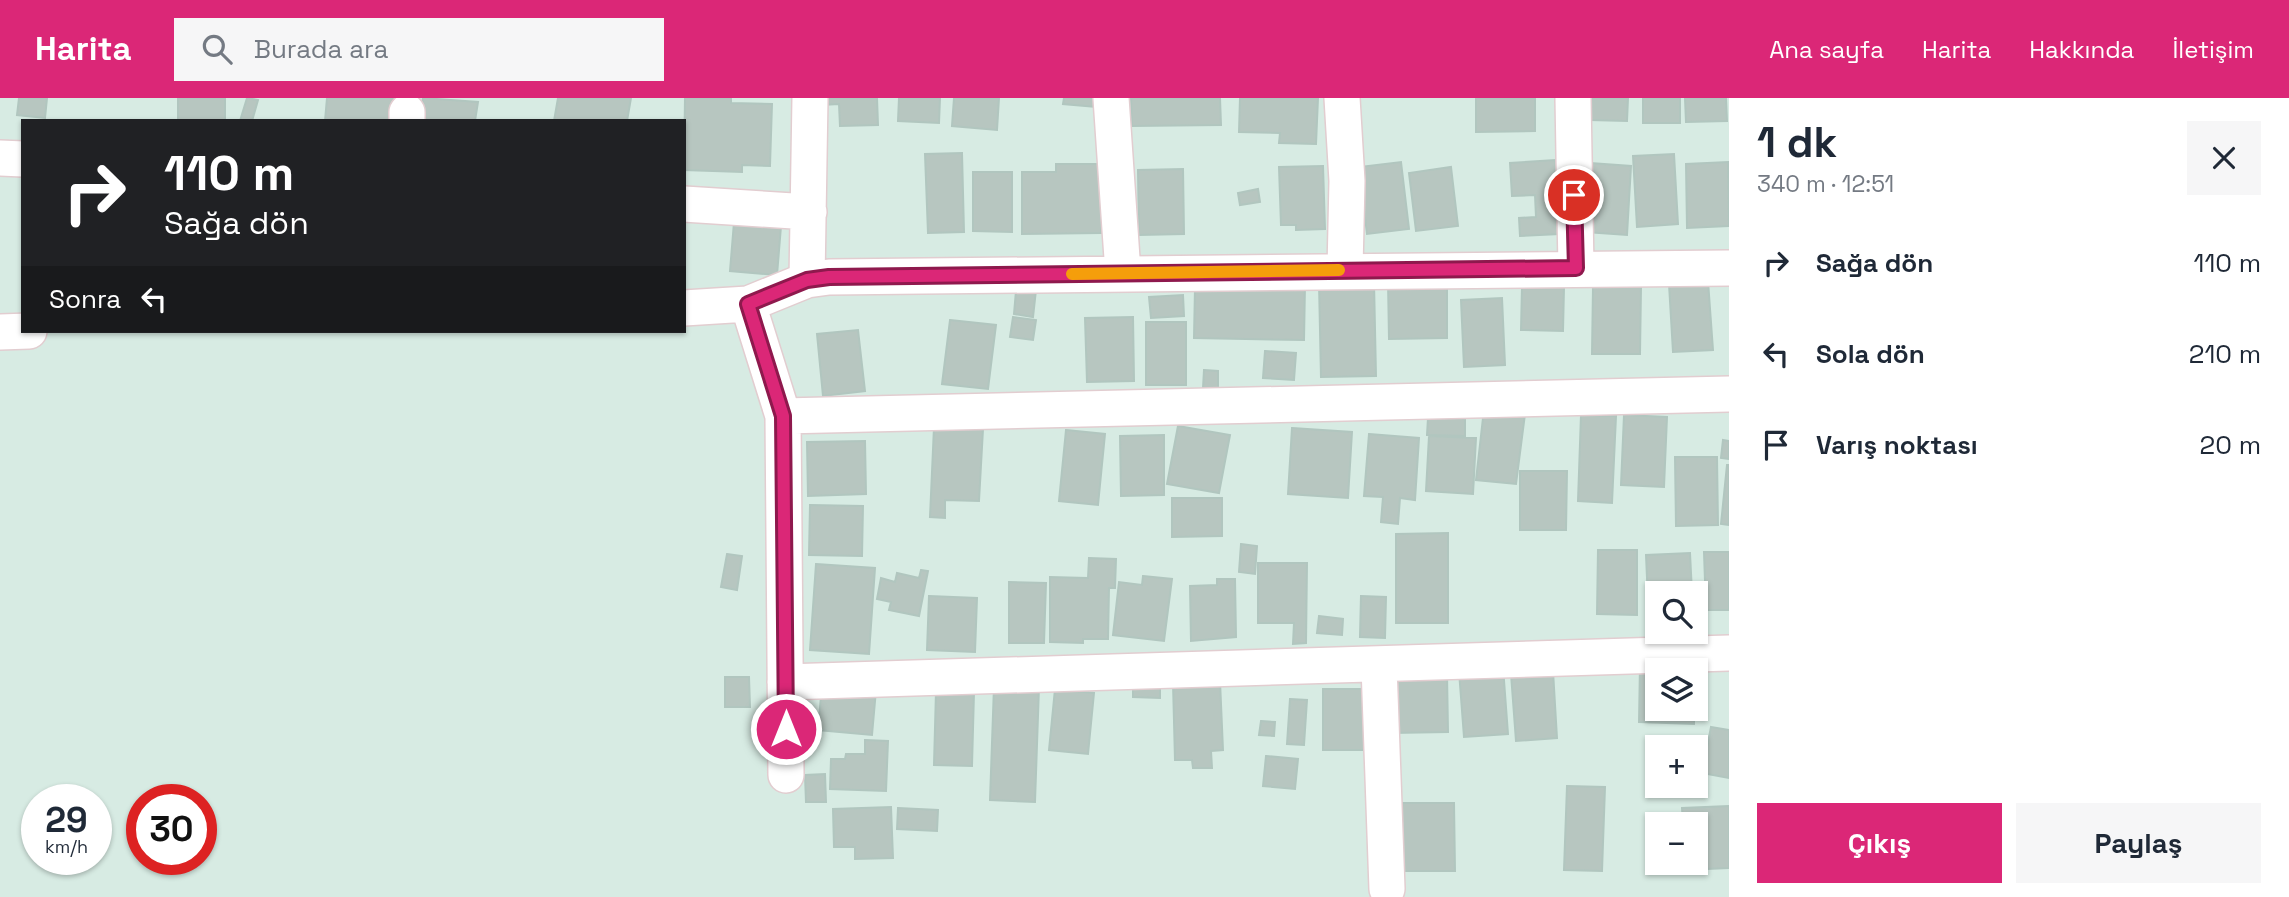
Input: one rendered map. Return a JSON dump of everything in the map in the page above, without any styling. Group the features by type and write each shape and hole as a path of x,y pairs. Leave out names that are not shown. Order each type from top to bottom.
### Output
{"street":[{"path":"807,280 810,98"},
{"path":"1111,98 1123,273"},
{"path":"1342,98 1347,181 1345,270"},
{"path":"1573,98 1576,268"},
{"path":"0,158 21,159"},
{"path":"686,204 809,212"},
{"path":"686,308 748,304 807,280 829,277 1729,268"},
{"path":"748,304 783,416 786,775"},
{"path":"0,332 21,331"},
{"path":"783,416 1729,394"},
{"path":"785,682 1379,666 1729,653"},
{"path":"1379,666 1387,889"}],"building":[{"path":"19,98 47,98 45,118 17,115"},
{"path":"178,98 225,98 225,119 178,119"},
{"path":"247,98 258,100 253,119 241,119"},
{"path":"327,98 393,98 392,119 325,119"},
{"path":"423,98 478,102 475,119 419,119"},
{"path":"558,98 631,98 627,119 554,119"},
{"path":"685,98 731,98 731,103 772,104 770,166 742,165 742,172 686,170"},
{"path":"821,98 877,98 878,125 840,126 839,104 822,105"},
{"path":"899,98 940,98 939,123 898,121"},
{"path":"954,98 999,98 997,130 952,126"},
{"path":"1064,98 1097,98 1096,107 1063,104"},
{"path":"1131,98 1220,98 1221,125 1132,126"},
{"path":"1240,98 1318,98 1316,144 1279,143 1280,133 1239,132"},
{"path":"1476,98 1535,98 1535,131 1476,132"},
{"path":"1591,98 1628,98 1627,121 1590,120"},
{"path":"1643,98 1680,98 1680,123 1643,123"},
{"path":"1685,98 1726,98 1727,121 1686,122"},
{"path":"962,153 964,232 928,233 925,154"},
{"path":"1674,154 1678,224 1637,227 1633,156"},
{"path":"1555,160 1559,234 1520,236 1519,218 1536,217 1535,195 1512,196 1510,163"},
{"path":"1401,162 1409,229 1367,234 1359,167"},
{"path":"1728,162 1729,226 1687,228 1686,164"},
{"path":"1590,163 1631,166 1627,235 1586,232"},
{"path":"1056,164 1101,164 1101,233 1022,234 1022,172 1056,172"},
{"path":"1323,166 1325,229 1296,230 1296,225 1281,225 1279,167"},
{"path":"1451,167 1458,226 1416,231 1409,173"},
{"path":"1183,169 1184,234 1139,235 1138,170"},
{"path":"973,172 1012,172 1012,232 973,231"},
{"path":"1258,189 1260,202 1240,205 1238,193"},
{"path":"735,210 782,214 777,275 730,271"},
{"path":"1017,279 1037,281 1033,317 1014,314"},
{"path":"1388,281 1447,281 1447,338 1389,339"},
{"path":"1708,281 1713,350 1673,352 1669,284"},
{"path":"1374,282 1376,376 1321,377 1319,283"},
{"path":"1305,284 1304,340 1194,338 1195,288"},
{"path":"1522,286 1564,287 1563,331 1521,330"},
{"path":"1593,287 1641,287 1640,354 1592,354"},
{"path":"1183,295 1184,316 1151,318 1149,297"},
{"path":"1502,298 1505,365 1464,367 1461,300"},
{"path":"1013,317 1036,320 1033,340 1010,337"},
{"path":"1133,317 1134,381 1087,382 1085,318"},
{"path":"950,320 996,325 988,389 942,384"},
{"path":"1146,322 1186,322 1186,385 1146,385"},
{"path":"858,330 865,391 823,396 817,334"},
{"path":"1265,351 1296,353 1294,380 1263,378"},
{"path":"1204,370 1218,371 1218,389 1203,388"},
{"path":"1484,409 1525,414 1516,484 1476,480"},
{"path":"1581,415 1616,416 1612,503 1578,501"},
{"path":"1624,415 1667,417 1664,487 1621,485"},
{"path":"1428,418 1465,419 1465,436 1427,435"},
{"path":"1178,426 1230,435 1219,493 1167,484"},
{"path":"934,427 983,429 979,501 945,500 945,518 930,517"},
{"path":"1292,428 1352,432 1348,498 1288,494"},
{"path":"1066,430 1105,434 1098,505 1059,501"},
{"path":"1369,434 1419,438 1415,500 1400,498 1398,524 1381,522 1383,497 1364,496"},
{"path":"1164,435 1164,495 1121,496 1120,436"},
{"path":"1429,436 1476,438 1473,494 1426,491"},
{"path":"1723,440 1729,441 1729,459 1721,458"},
{"path":"865,441 866,494 808,496 807,442"},
{"path":"1675,457 1717,457 1718,525 1676,526"},
{"path":"1729,465 1729,525 1721,524"},
{"path":"1520,471 1567,471 1566,530 1520,530"},
{"path":"1172,498 1222,498 1222,536 1172,537"},
{"path":"810,505 863,506 862,556 809,555"},
{"path":"1448,533 1448,623 1396,623 1396,534"},
{"path":"1241,544 1257,546 1255,574 1239,572"},
{"path":"1598,550 1637,550 1637,615 1597,614"},
{"path":"1704,552 1729,552 1729,610 1708,610 1708,581 1705,581"},
{"path":"1690,553 1691,581 1647,581 1646,555"},
{"path":"727,554 742,556 737,590 721,587"},
{"path":"1089,558 1116,559 1115,588 1109,588 1108,639 1083,639 1083,643 1050,642 1050,577 1088,578"},
{"path":"1258,563 1307,563 1306,643 1293,644 1294,623 1258,623"},
{"path":"816,564 875,568 869,654 810,650"},
{"path":"921,570 928,571 919,616 889,610 891,602 877,599 881,578 895,582 897,573 919,578"},
{"path":"1143,576 1172,579 1164,641 1113,635 1119,582 1142,585"},
{"path":"1217,579 1235,579 1236,637 1191,641 1190,586 1217,585"},
{"path":"1009,582 1046,583 1044,643 1009,643"},
{"path":"929,596 977,598 975,652 927,650"},
{"path":"1361,596 1386,597 1385,638 1360,637"},
{"path":"1319,616 1343,619 1342,635 1317,633"},
{"path":"1640,664 1645,666 1645,721 1694,721 1694,724 1639,722"},
{"path":"1503,667 1508,734 1464,737 1459,671"},
{"path":"1553,671 1557,738 1516,741 1511,674"},
{"path":"1447,674 1448,732 1392,733 1390,675"},
{"path":"725,677 749,677 750,707 725,707"},
{"path":"1133,681 1160,682 1160,698 1133,697"},
{"path":"1220,681 1223,750 1211,751 1212,768 1193,768 1192,760 1175,760 1173,683"},
{"path":"822,685 876,690 872,735 818,730"},
{"path":"994,686 1039,687 1035,802 990,800"},
{"path":"1055,689 1094,693 1088,754 1049,750"},
{"path":"1323,689 1366,689 1366,750 1323,750"},
{"path":"936,691 974,692 972,766 934,765"},
{"path":"1290,699 1307,700 1304,745 1287,744"},
{"path":"1261,721 1275,722 1274,736 1259,735"},
{"path":"1711,727 1729,730 1729,778 1708,774"},
{"path":"865,740 888,741 886,791 830,789 831,759 845,759 846,754 865,754"},
{"path":"1266,756 1298,759 1295,789 1263,786"},
{"path":"825,774 826,802 806,802 805,775"},
{"path":"1567,786 1605,787 1602,871 1564,870"},
{"path":"1402,803 1454,803 1455,871 1402,871"},
{"path":"1729,806 1729,868 1708,869 1708,812 1682,812 1682,808"},
{"path":"891,807 893,858 855,859 855,847 834,847 833,809"},
{"path":"898,808 938,810 937,831 897,829"}],"slow traffic":[{"path":"1072,274 1339,270"}],"route":[{"path":"786,729 783,416 748,304 807,280 829,277 1576,268 1574,195"}]}
